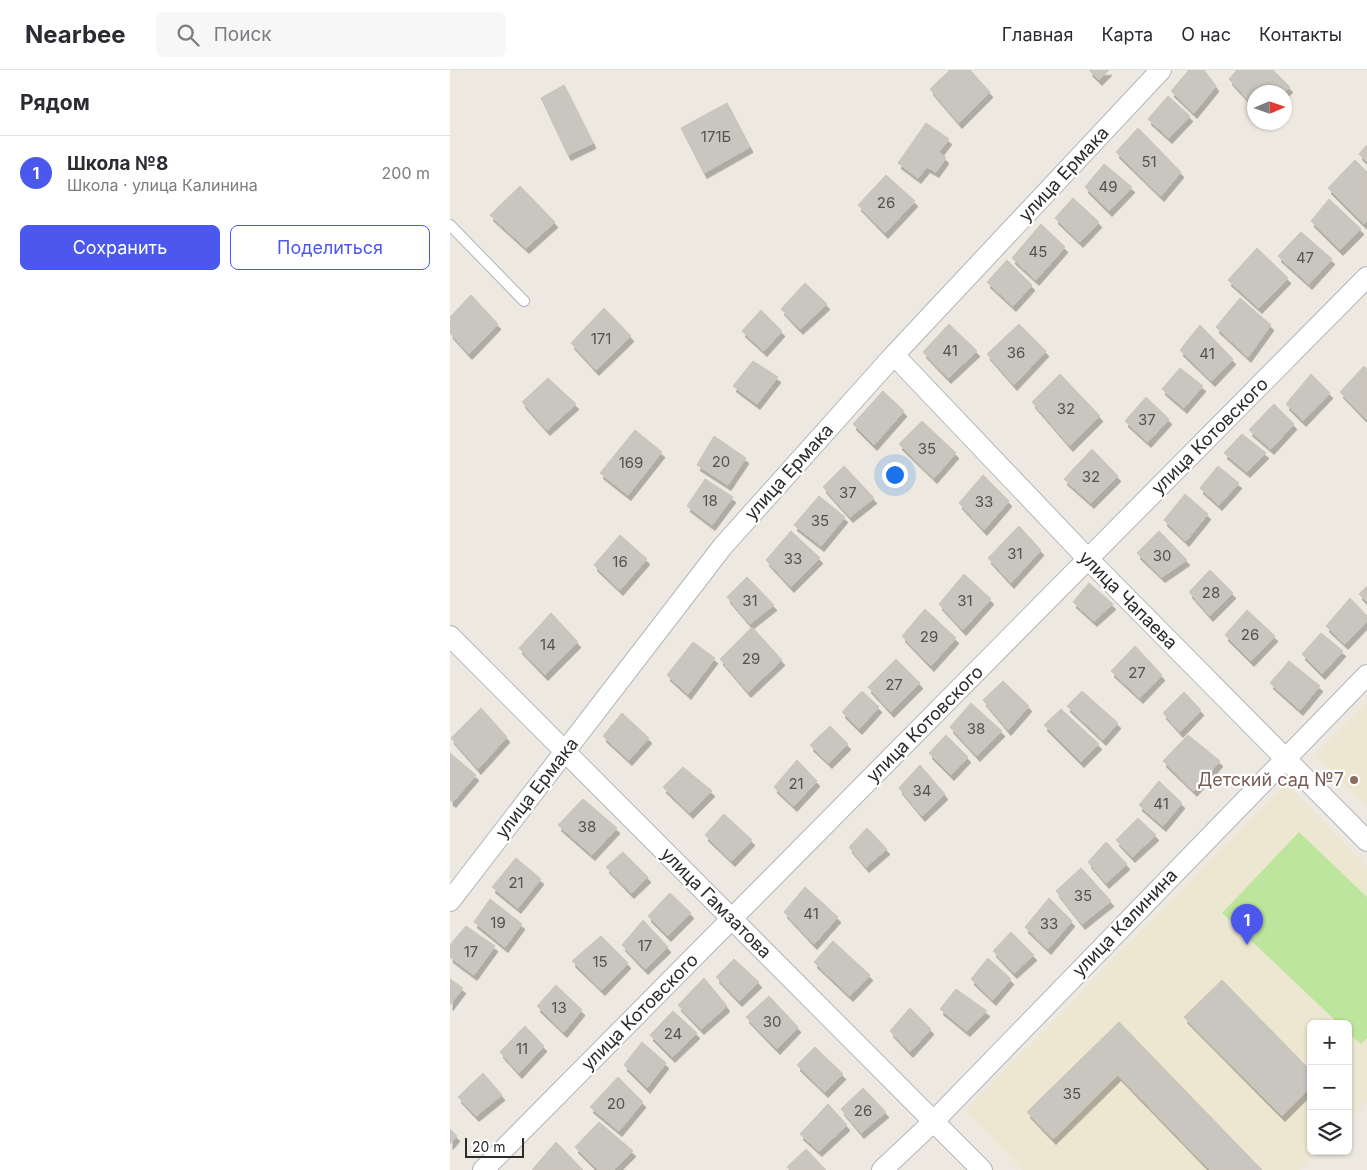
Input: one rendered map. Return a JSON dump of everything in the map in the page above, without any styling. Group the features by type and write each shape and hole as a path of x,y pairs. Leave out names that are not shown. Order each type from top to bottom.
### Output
{"street":[{"name":"улица Ермака","path":"450,901 723,546 894,355 1161,70"},
{"name":"улица Котовского","path":"483,1170 1367,278"},
{"name":"улица Чапаева","path":"894,355 1088,559 1367,841"},
{"name":"улица Гамзатова","path":"450,636 982,1170"},
{"name":"улица Калинина","path":"882,1170 933,1122 1367,674"}],"lane":[{"path":"450,225 524,301"}],"shaded area":[{"name":"Детский сад №7","path":"1367,702 1367,806 1315,754"},
{"path":"1286,783 1367,866 1367,1102 1352,1117 1352,1020 1307,1020 1307,1155 1314,1155 1299,1170 1023,1170 965,1111"}],"green space":[{"path":"1299,832 1367,897 1367,1038 1361,1044 1352,1036 1352,1020 1335,1020 1222,913"}],"building":[{"path":"950,70 970,70 990,92 959,123 930,89"},
{"path":"1089,70 1109,70 1099,80"},
{"path":"1189,70 1204,70 1216,86 1194,113 1171,91"},
{"path":"1237,70 1273,70 1288,85 1247,85 1247,98 1229,79"},
{"path":"564,85 593,143 568,155 541,98"},
{"path":"1168,96 1190,116 1169,138 1148,119"},
{"path":"727,103 750,147 704,173 681,128"},
{"path":"926,123 949,139 939,152 946,158 936,172 927,167 918,178 898,163"},
{"path":"1138,128 1181,172 1161,196 1116,152"},
{"path":"1367,145 1367,162 1359,154"},
{"path":"1355,160 1367,172 1367,221 1364,224 1328,188"},
{"path":"1104,164 1132,187 1109,211 1085,187"},
{"path":"886,175 915,201 885,233 858,205"},
{"path":"520,186 555,222 526,248 490,215"},
{"path":"1073,198 1099,222 1080,242 1055,218"},
{"path":"1329,199 1361,229 1340,250 1311,221"},
{"path":"1041,224 1065,247 1036,280 1012,258"},
{"path":"1301,232 1332,259 1309,284 1278,256"},
{"path":"1257,248 1288,278 1259,308 1228,280"},
{"path":"1007,260 1032,285 1013,306 987,282"},
{"path":"805,283 827,304 800,329 781,309"},
{"path":"471,295 498,324 469,354 450,333 450,317"},
{"path":"1240,298 1271,325 1248,357 1216,327"},
{"path":"604,308 631,336 596,370 571,343"},
{"path":"761,310 782,331 764,351 742,331"},
{"path":"949,324 977,351 948,378 923,352"},
{"path":"1019,324 1046,351 1014,385 987,354"},
{"path":"1200,325 1233,359 1212,381 1180,350"},
{"path":"753,361 778,377 757,404 733,386"},
{"path":"1364,366 1367,369 1367,420 1340,392"},
{"path":"1180,368 1203,386 1184,408 1162,389"},
{"path":"1060,374 1100,416 1070,446 1032,402"},
{"path":"1311,374 1330,393 1303,421 1286,404"},
{"path":"548,378 576,404 547,430 522,402"},
{"path":"883,391 904,411 874,445 853,424"},
{"path":"1146,397 1169,419 1148,442 1125,421"},
{"path":"1274,404 1294,424 1271,449 1249,430"},
{"path":"922,421 956,453 934,478 899,444"},
{"path":"635,430 662,452 628,495 600,473"},
{"path":"1242,434 1266,453 1247,472 1224,453"},
{"path":"714,436 746,458 728,485 697,465"},
{"path":"1092,449 1118,476 1091,503 1064,479"},
{"path":"844,466 874,498 850,517 823,487"},
{"path":"1218,466 1239,483 1219,505 1200,488"},
{"path":"983,475 1009,501 984,530 959,503"},
{"path":"705,479 733,497 712,525 687,506"},
{"path":"1185,494 1208,514 1186,541 1164,520"},
{"path":"819,496 845,517 821,546 794,525"},
{"path":"1019,526 1041,550 1011,583 988,558"},
{"path":"791,531 820,558 791,587 766,560"},
{"path":"1159,531 1187,560 1162,577 1137,553"},
{"path":"620,535 647,559 620,590 594,565"},
{"path":"1210,570 1233,593 1210,616 1189,592"},
{"path":"964,574 991,599 963,630 939,604"},
{"path":"747,577 774,605 750,624 727,597"},
{"path":"1089,583 1113,604 1094,621 1073,602"},
{"path":"1367,586 1367,602 1359,594"},
{"path":"1350,598 1367,616 1367,621 1345,644 1326,626"},
{"path":"925,609 956,638 931,666 902,636"},
{"path":"1247,610 1275,636 1251,661 1225,635"},
{"path":"551,613 578,642 545,675 519,648"},
{"path":"752,627 782,660 748,692 720,659"},
{"path":"1321,633 1343,651 1322,674 1302,654"},
{"path":"693,642 715,658 688,694 667,675"},
{"path":"1135,646 1162,675 1140,698 1111,671"},
{"path":"896,659 920,683 891,712 868,687"},
{"path":"1289,661 1320,686 1300,710 1270,683"},
{"path":"1003,681 1029,706 1008,730 983,700"},
{"path":"862,691 879,707 859,729 842,712"},
{"path":"1082,691 1118,723 1103,740 1067,706"},
{"path":"1184,692 1201,710 1180,732 1163,713"},
{"path":"971,703 1002,731 977,756 950,727"},
{"path":"481,708 507,737 478,769 451,738"},
{"path":"1061,709 1099,744 1081,762 1044,725"},
{"path":"622,713 649,738 629,760 603,736"},
{"path":"830,726 848,744 829,763 810,745"},
{"path":"946,735 968,757 951,775 929,753"},
{"path":"1188,735 1220,761 1194,791 1163,761"},
{"path":"450,753 476,775 453,802 450,800"},
{"path":"797,760 817,781 794,806 774,787"},
{"path":"920,765 945,794 922,816 899,788"},
{"path":"683,767 712,791 690,813 663,787"},
{"path":"1159,781 1182,803 1163,826 1139,805"},
{"path":"583,799 617,828 592,855 558,825"},
{"path":"724,814 752,840 732,861 705,835"},
{"path":"1138,818 1156,835 1132,857 1116,840"},
{"path":"867,828 887,849 866,867 849,847"},
{"path":"1106,842 1127,864 1106,883 1088,862"},
{"path":"623,852 648,877 631,893 606,867"},
{"path":"516,858 541,879 518,908 492,887"},
{"path":"1081,868 1111,901 1082,924 1056,891"},
{"path":"805,887 838,917 814,944 784,912"},
{"path":"670,893 691,913 668,936 648,916"},
{"path":"1049,898 1072,921 1048,949 1025,927"},
{"path":"490,899 522,924 505,947 474,922"},
{"path":"643,920 668,947 645,969 622,945"},
{"path":"466,926 495,946 474,975 450,957 450,945"},
{"path":"1011,932 1034,955 1014,973 993,951"},
{"path":"601,936 628,963 602,990 572,961"},
{"path":"833,941 870,975 850,996 814,962"},
{"path":"988,958 1011,979 993,1000 971,979"},
{"path":"734,959 759,982 739,1001 716,977"},
{"path":"704,978 727,1006 701,1029 678,1005"},
{"path":"450,979 463,988 450,1005"},
{"path":"1222,980 1307,1067 1307,1091 1282,1116 1184,1017"},
{"path":"556,985 582,1010 564,1032 537,1006"},
{"path":"956,989 987,1011 967,1031 940,1009"},
{"path":"769,996 798,1027 777,1049 746,1017"},
{"path":"910,1008 931,1029 910,1052 890,1031"},
{"path":"673,1011 697,1033 672,1057 650,1035"},
{"path":"1119,1022 1262,1170 1210,1170 1118,1075 1053,1139 1027,1112"},
{"path":"525,1026 544,1046 519,1073 500,1052"},
{"path":"642,1042 666,1063 647,1088 624,1065"},
{"path":"815,1047 843,1074 825,1092 797,1065"},
{"path":"483,1073 502,1095 476,1116 458,1097"},
{"path":"618,1077 643,1102 619,1131 590,1107"},
{"path":"863,1088 886,1112 861,1133 841,1109"},
{"path":"828,1104 847,1125 819,1151 800,1134"},
{"path":"599,1122 633,1151 614,1170 598,1170 575,1147"},
{"path":"450,1129 457,1136 450,1144"},
{"path":"556,1142 583,1170 532,1170"},
{"path":"806,1149 826,1170 790,1170 787,1167"}],"place":[{"name":"Детский сад №7","path":"1354,780"},
{"name":"Школа №8","path":"1247,945"}]}
